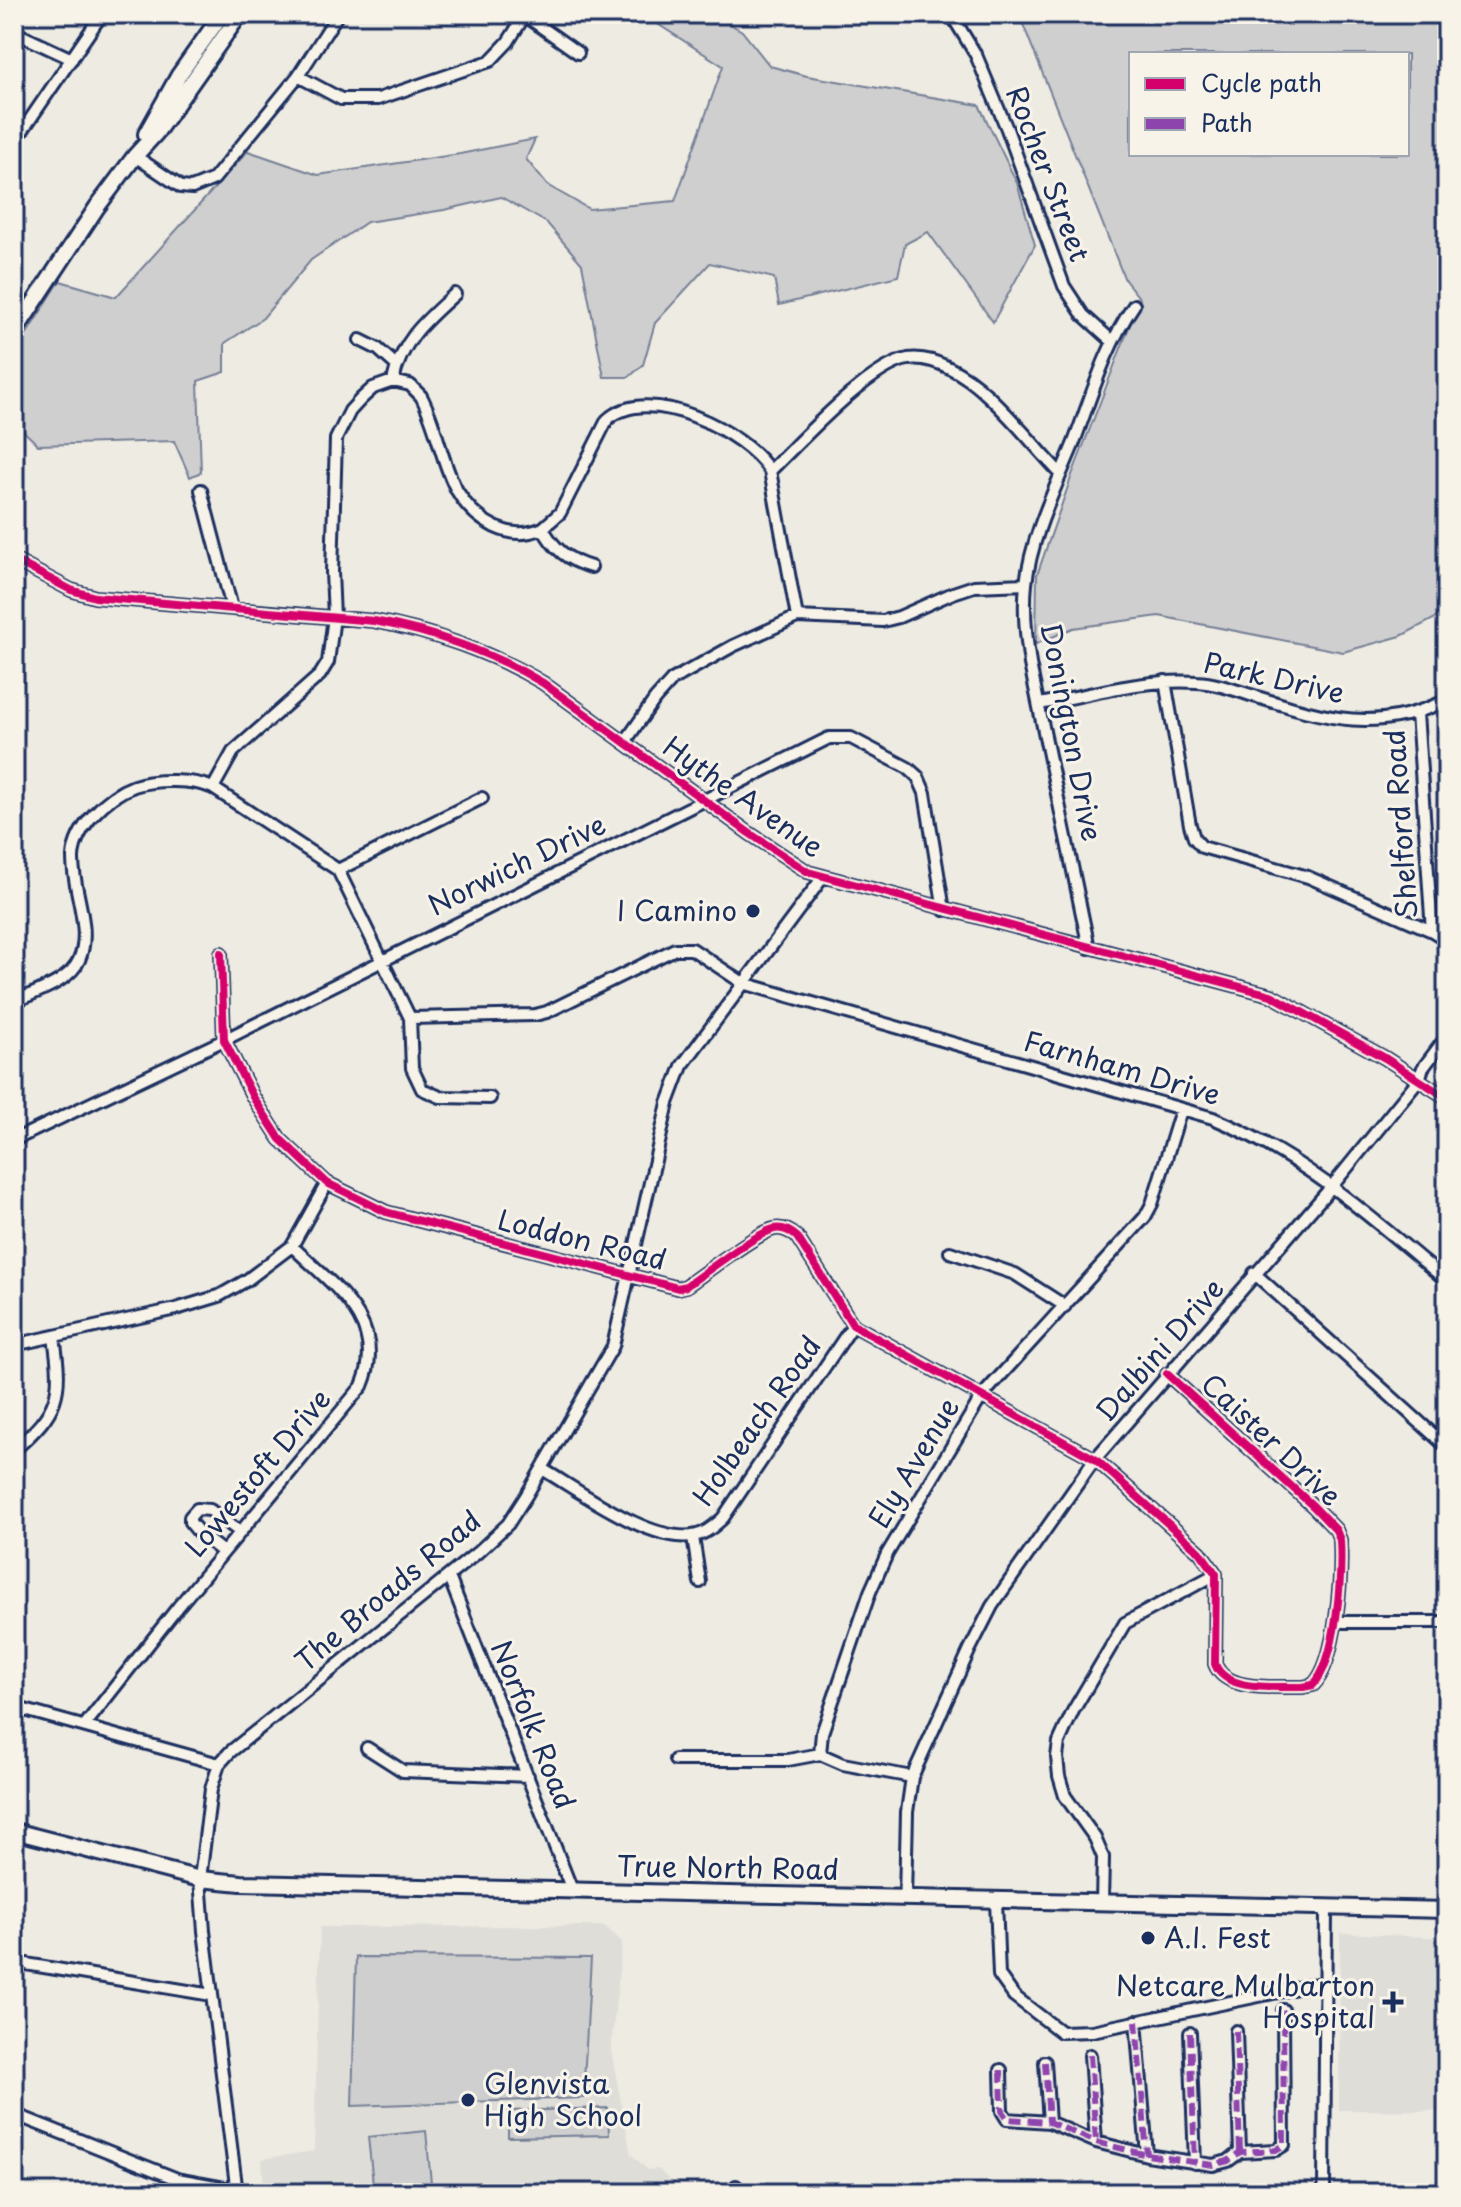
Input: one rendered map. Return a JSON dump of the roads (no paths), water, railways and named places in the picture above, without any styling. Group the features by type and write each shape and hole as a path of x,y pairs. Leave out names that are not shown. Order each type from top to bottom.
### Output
{"main road":[{"path":"135,156 179,75 222,14"},
{"path":"14,333 97,207 156,133 240,14"},
{"name":"True North Road","path":"14,1831 200,1879 282,1885 1447,1910"}],"street":[{"path":"14,143 102,14"},
{"path":"135,156 181,187 192,188 209,183 221,173 298,76 338,14"},
{"name":"Rocher Street","path":"951,14 976,55 1064,286 1083,315 1112,341"},
{"path":"298,76 341,99 378,99 490,61 508,42 524,15 578,53"},
{"path":"14,32 72,59"},
{"path":"393,381 396,365 408,341 455,294"},
{"name":"Donington Drive","path":"1089,948 1026,640 1026,584 1035,543 1112,341 1134,305"},
{"path":"360,340 378,349 396,365"},
{"path":"770,471 860,387 896,363 910,359 943,365 972,382 1005,412 1061,474"},
{"path":"213,788 233,752 320,675 328,662 334,617 332,572 336,439 350,411 361,399 373,388 393,381 410,385 421,396 453,488 476,515 514,533 531,533 543,528 560,513 607,420 619,411 632,407 673,409 735,437 763,460 770,471 797,617"},
{"path":"201,490 232,608"},
{"path":"543,528 556,548 578,563 591,567"},
{"path":"14,577 18,562"},
{"name":"Hythe Avenue","path":"18,562 71,590 95,597 398,625 506,664 543,683 774,851 808,872 1284,1001 1447,1098"},
{"path":"625,742 672,680 733,646 797,617 883,621 974,586 1026,584"},
{"path":"1165,681 1190,825 1194,838 1202,847 1308,877 1447,940"},
{"name":"Park Drive","path":"1039,704 1165,681 1211,683 1347,721 1389,720 1417,713 1447,700"},
{"name":"Shelford Road","path":"1417,713 1432,931"},
{"name":"Norwich Drive","path":"14,1140 224,1040 826,739 843,737 856,740 908,768 922,783 944,910"},
{"path":"14,1002 61,979 80,958 83,942 74,854 80,833 92,817 135,786 193,783 213,788 338,870 410,1018 412,1068 422,1089 440,1097 490,1098"},
{"path":"338,870 482,798"},
{"name":"The Broads Road","path":"219,1764 449,1577 508,1524 613,1346 674,1083 682,1066 823,877"},
{"name":"Farnham Drive","path":"410,1018 535,1015 680,947 697,951 743,983 1213,1118 1242,1130 1333,1185 1447,1281"},
{"name":"Loddon Road","path":"221,953 224,1040 253,1097 280,1139 327,1183 386,1212 668,1286 686,1286 763,1233 780,1228 789,1231 797,1237 853,1325 1095,1459 1200,1552 1216,1574"},
{"name":"Dalbini Drive","path":"905,1898 907,1812 912,1777 986,1617 1095,1459 1333,1185 1419,1079 1424,1066 1447,1036"},
{"name":"Ely Avenue","path":"820,1754 822,1733 876,1575 887,1554 982,1396 1145,1217 1152,1204 1181,1110"},
{"path":"14,1345 200,1303 247,1280 292,1246 327,1183"},
{"name":"Lowestoft Drive","path":"85,1725 223,1552 362,1386 370,1354 360,1315 292,1246"},
{"path":"950,1252 1015,1274 1065,1306"},
{"path":"1254,1273 1447,1447"},
{"name":"Holbeach Road","path":"700,1582 693,1537 723,1518 853,1325"},
{"path":"14,1450 46,1418 59,1389 54,1337"},
{"name":"Caister Drive","path":"1167,1374 1336,1530 1341,1551 1336,1622 1326,1663 1317,1681 1303,1687 1243,1684 1218,1672 1215,1664 1216,1574"},
{"path":"542,1469 636,1525 656,1532 693,1537"},
{"path":"223,1552 194,1528 190,1522 193,1512 197,1509 210,1510 240,1532"},
{"path":"1102,1903 1103,1857 1095,1838 1065,1796 1059,1776 1059,1742 1073,1711 1125,1623 1216,1574"},
{"name":"Norfolk Road","path":"449,1577 572,1890"},
{"path":"1336,1622 1447,1622"},
{"path":"14,1707 219,1764 211,1789 200,1879 237,2192 177,2179 14,2114"},
{"path":"367,1748 403,1771 528,1776"},
{"path":"675,1760 788,1760 820,1754 843,1764 912,1777"},
{"path":"996,1901 999,1975 1014,1996 1061,2032 1074,2034 1326,1982"},
{"path":"1324,2193 1326,1908"},
{"path":"14,1962 212,1995"},
{"path":"1001,2070 1004,2116 1012,2121 1049,2122 1096,2142 1147,2155 1213,2165 1228,2161 1240,2152 1276,2150 1284,2145 1283,2010"},
{"path":"1136,2021 1147,2155"},
{"path":"1236,2031 1240,2152"},
{"path":"1190,2033 1195,2163"},
{"path":"1090,2055 1096,2142"},
{"path":"1045,2062 1049,2122"}],"place":[{"name":"I Camino","path":"753,911"},
{"name":"A.I. Fest","path":"1148,1938"},
{"name":"Netcare Mulbarton Hospital","path":"1393,2002"},
{"name":"Glenvista High School","path":"468,2100"}]}
